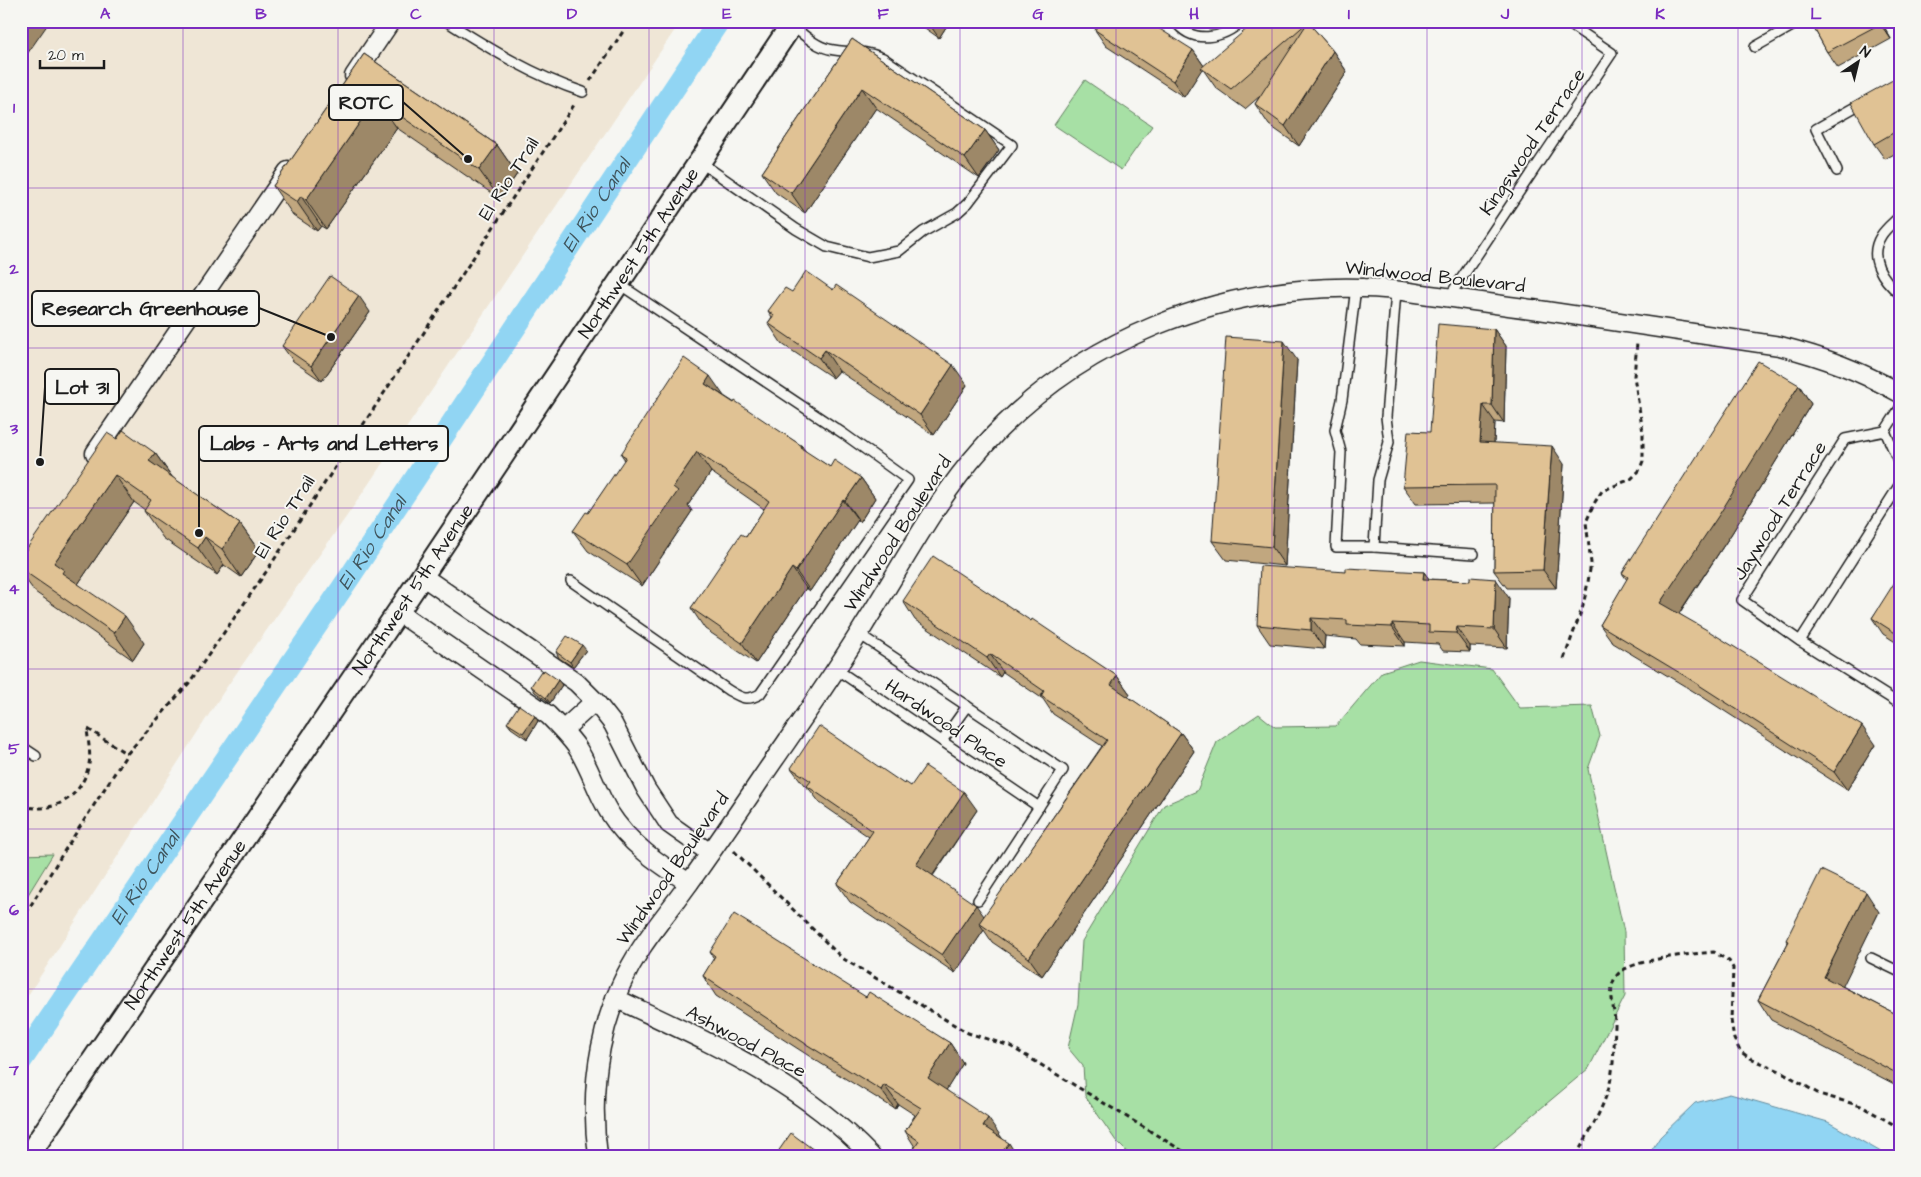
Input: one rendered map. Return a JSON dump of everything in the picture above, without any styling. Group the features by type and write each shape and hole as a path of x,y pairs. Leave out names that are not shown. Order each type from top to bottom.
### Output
{"street":[{"path":"347,86 391,21"},
{"name":"Northwest 5th Avenue","path":"28,1156 398,612 793,23"},
{"path":"83,470 297,158"},
{"name":"Windwood Boulevard","path":"598,1156 594,1129 595,1081 603,1034 615,998 630,966 721,838 836,669 952,484 983,446 1018,411 1057,380 1098,353 1142,330 1188,312 1236,299 1284,290 1356,287 1449,297 1780,346 1823,357 1864,374 1900,393"},
{"path":"422,576 576,682 595,701 613,724 657,809 669,824 710,853"},
{"path":"398,612 532,702 563,730 577,747 608,811 621,829 635,845 652,859 689,883"},
{"path":"563,730 595,701"},
{"name":"Ashwood Place","path":"615,998 752,1064 794,1090 824,1112 871,1156"}],"lane":[{"path":"446,21 503,56 566,86 583,92"},
{"path":"1175,21 1188,34 1200,37 1212,37 1226,32 1242,21"},
{"name":"Kingswood Terrace","path":"1449,297 1612,53 1565,21"},
{"path":"1755,47 1801,21"},
{"path":"700,162 796,230 827,246 868,257 899,251 923,232 957,213 968,203 1012,145 883,58 871,53 830,50 819,46 793,23"},
{"path":"1837,171 1816,129 1875,97"},
{"path":"1900,216 1881,236 1876,248 1875,259 1885,280 1900,294"},
{"path":"572,581 728,690 740,697 751,699 760,694 908,480 844,434 618,283"},
{"path":"1356,287 1342,400 1334,430 1341,452 1336,547 1374,547 1474,554"},
{"path":"1374,547 1378,480 1389,442 1386,417 1396,290"},
{"path":"1900,408 1885,431 1900,464"},
{"name":"Jaywood Terrace","path":"1885,431 1845,438 1742,600 1800,641 1900,704"},
{"path":"1800,641 1900,484"},
{"path":"859,634 1063,770 978,900"},
{"name":"Hardwood Place","path":"836,669 1039,806"},
{"path":"942,741 967,706"},
{"path":"21,746 36,756"},
{"path":"1871,958 1900,972"}],"path":[{"name":"El Rio Trail","path":"21,922 127,754 189,683 266,572 630,21"},
{"path":"1564,659 1583,606 1588,582 1591,563 1586,522 1602,491 1632,479 1639,471 1643,461 1643,432 1634,376 1639,325"},
{"path":"21,806 34,809 46,808 62,804 72,794 84,780 89,762 88,729 127,754"},
{"path":"721,838 842,958 968,1033 1010,1046 1191,1156"},
{"path":"1576,1156 1603,1103 1610,1083 1615,1024 1612,986 1618,974 1647,961 1714,952 1729,961 1733,968 1731,1020 1734,1039 1740,1051 1748,1057 1782,1072 1819,1094 1861,1106 1900,1128"}],"shaded area":[{"path":"21,21 681,21 351,510 226,688 21,1006"}],"green space":[{"path":"1085,80 1152,126 1121,170 1054,125"},
{"path":"1419,660 1492,669 1520,708 1592,706 1600,736 1588,769 1624,932 1625,996 1589,1068 1484,1156 1131,1156 1116,1141 1085,1096 1083,1066 1068,1048 1078,1004 1082,941 1164,805 1197,791 1217,742 1259,714 1275,727 1336,726 1382,672"},
{"path":"53,854 21,906 21,855"}],"water":[{"path":"1730,1094 1828,1122 1888,1156 1648,1156 1660,1137 1695,1103"}],"building":[{"path":"1101,21 1147,21 1193,50 1173,81 1095,30"},
{"path":"1256,21 1308,22 1231,89 1201,68"},
{"path":"1810,21 1879,21 1880,24 1827,52"},
{"path":"1308,22 1333,51 1285,126 1255,104"},
{"path":"852,39 985,130 965,158 862,88 791,193 762,173"},
{"path":"364,54 497,145 479,170 376,99 306,200 301,196 297,202 273,186"},
{"path":"1900,76 1900,129 1874,144 1851,103"},
{"path":"806,271 833,290 836,285 953,365 920,415 825,350 819,358 768,323 774,315 768,311 785,288 792,292"},
{"path":"330,276 359,296 311,366 282,346"},
{"path":"1438,324 1494,329 1492,405 1483,405 1480,442 1552,446 1543,570 1494,571 1495,485 1403,486 1408,431 1430,432"},
{"path":"1226,337 1284,341 1272,547 1212,541"},
{"path":"684,358 710,376 705,384 734,403 735,401 830,467 834,460 861,478 845,501 843,500 796,571 792,568 742,643 691,608 741,534 746,537 769,501 697,452 673,487 678,491 627,565 573,531 586,512 588,513 626,457 621,454"},
{"path":"1758,361 1799,385 1719,515 1660,603 1862,726 1834,772 1685,676 1600,625 1628,577 1622,573"},
{"path":"123,430 155,453 149,461 240,524 222,549 205,537 198,548 144,511 151,500 115,475 54,563 64,570 62,573 125,616 114,633 21,569 21,557 107,433 117,439"},
{"path":"933,556 1117,676 1111,685 1181,733 1029,958 979,923 1107,740 1041,696 1044,691 990,654 987,658 903,601"},
{"path":"1260,566 1346,572 1346,568 1424,572 1423,579 1470,581 1470,577 1496,579 1494,629 1457,627 1456,633 1429,632 1429,625 1392,623 1392,627 1347,625 1347,620 1311,618 1311,630 1257,625"},
{"path":"1898,577 1900,578 1900,636 1872,618"},
{"path":"567,636 582,645 570,662 556,652"},
{"path":"544,670 558,680 546,698 531,686 541,671 543,672"},
{"path":"519,705 535,716 523,733 507,723"},
{"path":"819,726 904,784 905,782 911,786 925,766 964,792 916,864 976,905 942,955 837,884 873,831 807,786 811,781 791,768"},
{"path":"1821,870 1866,892 1824,977 1900,1016 1900,1075 1758,1000 1789,941 1786,940"},
{"path":"734,914 866,997 869,992 950,1043 928,1078 988,1118 983,1126 1009,1143 1003,1151 1010,1156 924,1156 914,1149 919,1141 905,1131 921,1108 884,1085 881,1090 806,1044 703,976 715,956 710,952"},
{"path":"791,1133 822,1156 775,1156"}],"waterway":[{"name":"El Rio Canal","path":"21,1061 351,575 719,21"}],"place":[{"name":"ROTC","path":"468,159"},
{"name":"Research Greenhouse","path":"331,337"},
{"name":"Lot 31","path":"40,462"},
{"name":"Labs - Arts and Letters","path":"199,533"}]}
